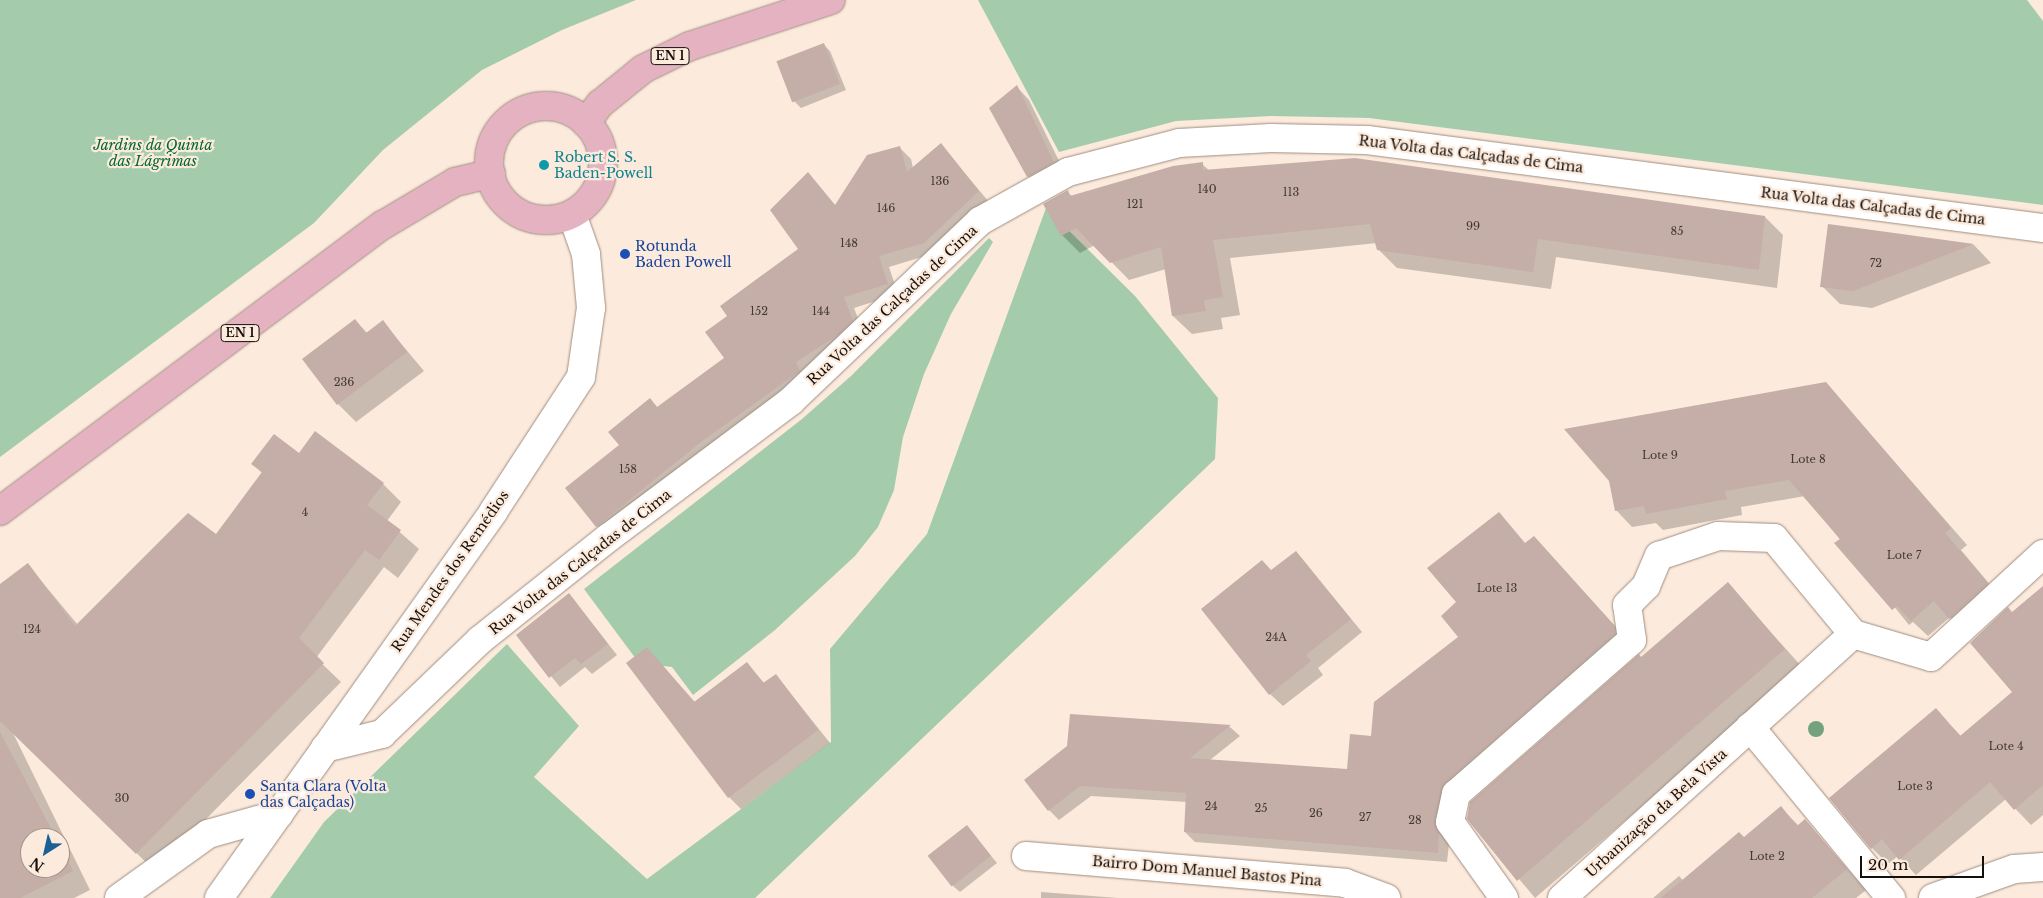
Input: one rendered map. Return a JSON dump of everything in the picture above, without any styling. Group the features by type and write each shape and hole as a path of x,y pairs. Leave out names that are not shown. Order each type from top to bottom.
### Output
{"main road":[{"name":"EN 1","path":"586,123 617,88 643,69 690,46 831,0"},
{"path":"554,107 570,111 586,123 601,146 602,178 590,199 572,214 545,220 519,213 504,202 493,186 491,174 492,147 498,132 522,111 554,107"},
{"name":"EN 1","path":"0,511 383,225 455,182 491,174"}],"street":[{"name":"Rua Volta das Calçadas de Cima","path":"325,748 382,734 480,640 608,538 791,401 980,222 1068,172 1178,143 1271,138 1367,140 2043,228"},
{"name":"Rua Mendes dos Remédios","path":"220,898 493,512 581,377 591,308 586,254 572,214"},
{"path":"1504,898 1450,822 1456,794 1632,640 1627,604 1646,586 1659,556 1718,536 1774,538 1853,634 1932,657 2043,554"},
{"name":"Urbanização da Bela Vista","path":"1562,898 1853,634"},
{"path":"1750,727 1891,898"},
{"path":"119,898 208,834 279,814"},
{"name":"Bairro Dom Manuel Bastos Pina","path":"1026,856 1345,883 1386,898"},
{"path":"1933,898 2014,869 2043,866"}],"green space":[{"name":"Jardins da Quinta das Lágrimas","path":"0,0 636,0 562,30 482,70 383,150 314,223 0,457"},
{"path":"978,0 2027,0 2043,21 2043,205 1369,118 1271,116 1176,121 1059,152"},
{"path":"1046,208 1135,296 1218,398 1215,459 755,898 270,898 324,822 507,644 579,726 534,777 647,879 831,742 830,649 927,534"},
{"path":"989,238 993,242 951,314 924,374 903,437 894,490 878,527 855,556 775,630 693,695 672,667 639,663 584,589 802,419 851,376"}],"building":[{"path":"824,43 840,84 792,102 776,61"},
{"path":"1017,85 1054,162 1027,177 989,108"},
{"path":"941,143 979,191 924,243 879,256 888,284 844,297 853,321 838,335 796,362 800,371 701,442 596,527 565,488 619,445 608,432 650,398 657,407 724,358 705,332 727,316 720,306 798,249 770,210 808,172 835,205 867,155 900,146 907,172"},
{"path":"1355,158 1765,216 1759,270 1538,239 1533,272 1377,250 1370,224 1213,240 1223,297 1204,300 1206,311 1172,316 1161,247 1110,263 1076,228 1061,236 1043,204 1068,190 1070,196 1173,166 1203,162 1203,170"},
{"path":"1828,224 1974,244 1853,291 1820,287"},
{"path":"355,319 366,333 383,320 407,352 337,405 302,359"},
{"path":"1826,382 1951,528 1945,533 1988,583 1949,619 1934,601 1911,621 1897,606 1892,610 1834,543 1840,539 1789,480 1725,491 1727,499 1646,514 1644,506 1615,511 1609,481 1564,429"},
{"path":"315,431 384,483 367,505 401,530 379,560 365,550 299,638 324,663 136,854 0,721 0,584 28,563 75,626 188,513 216,534 262,472 251,464 274,434 299,453"},
{"path":"1499,512 1525,543 1534,536 1614,625 1615,634 1445,783 1435,819 1439,833 1438,853 1184,832 1186,793 1080,786 1048,811 1024,780 1067,746 1070,714 1231,725 1190,758 1347,769 1350,734 1371,736 1374,702 1458,637 1441,616 1456,602 1427,568"},
{"path":"1296,551 1351,619 1306,655 1311,661 1269,695 1201,609 1262,560 1271,570"},
{"path":"1728,582 1785,649 1517,881 1467,819 1470,802 1639,654 1641,657"},
{"path":"2043,586 2043,785 2014,810 1990,782 1899,860 1882,839 1871,849 1829,798 1936,708 1960,736 2012,692 1970,643 2008,607 2012,612"},
{"path":"569,593 608,644 581,664 575,658 549,678 516,635"},
{"path":"647,647 694,702 747,662 763,683 776,674 818,730 728,798 626,663"},
{"path":"0,732 51,828 20,828 20,878 59,878 20,898 0,898"},
{"path":"1781,806 1797,826 1805,819 1847,869 1812,898 1661,898 1739,832 1744,837"},
{"path":"967,825 991,856 952,887 928,856"}],"place":[{"name":"Robert S. S. Baden-Powell","path":"544,165"},
{"name":"Rotunda Baden Powell","path":"625,254"},
{"name":"Santa Clara (Volta das Calçadas)","path":"250,794"}]}
